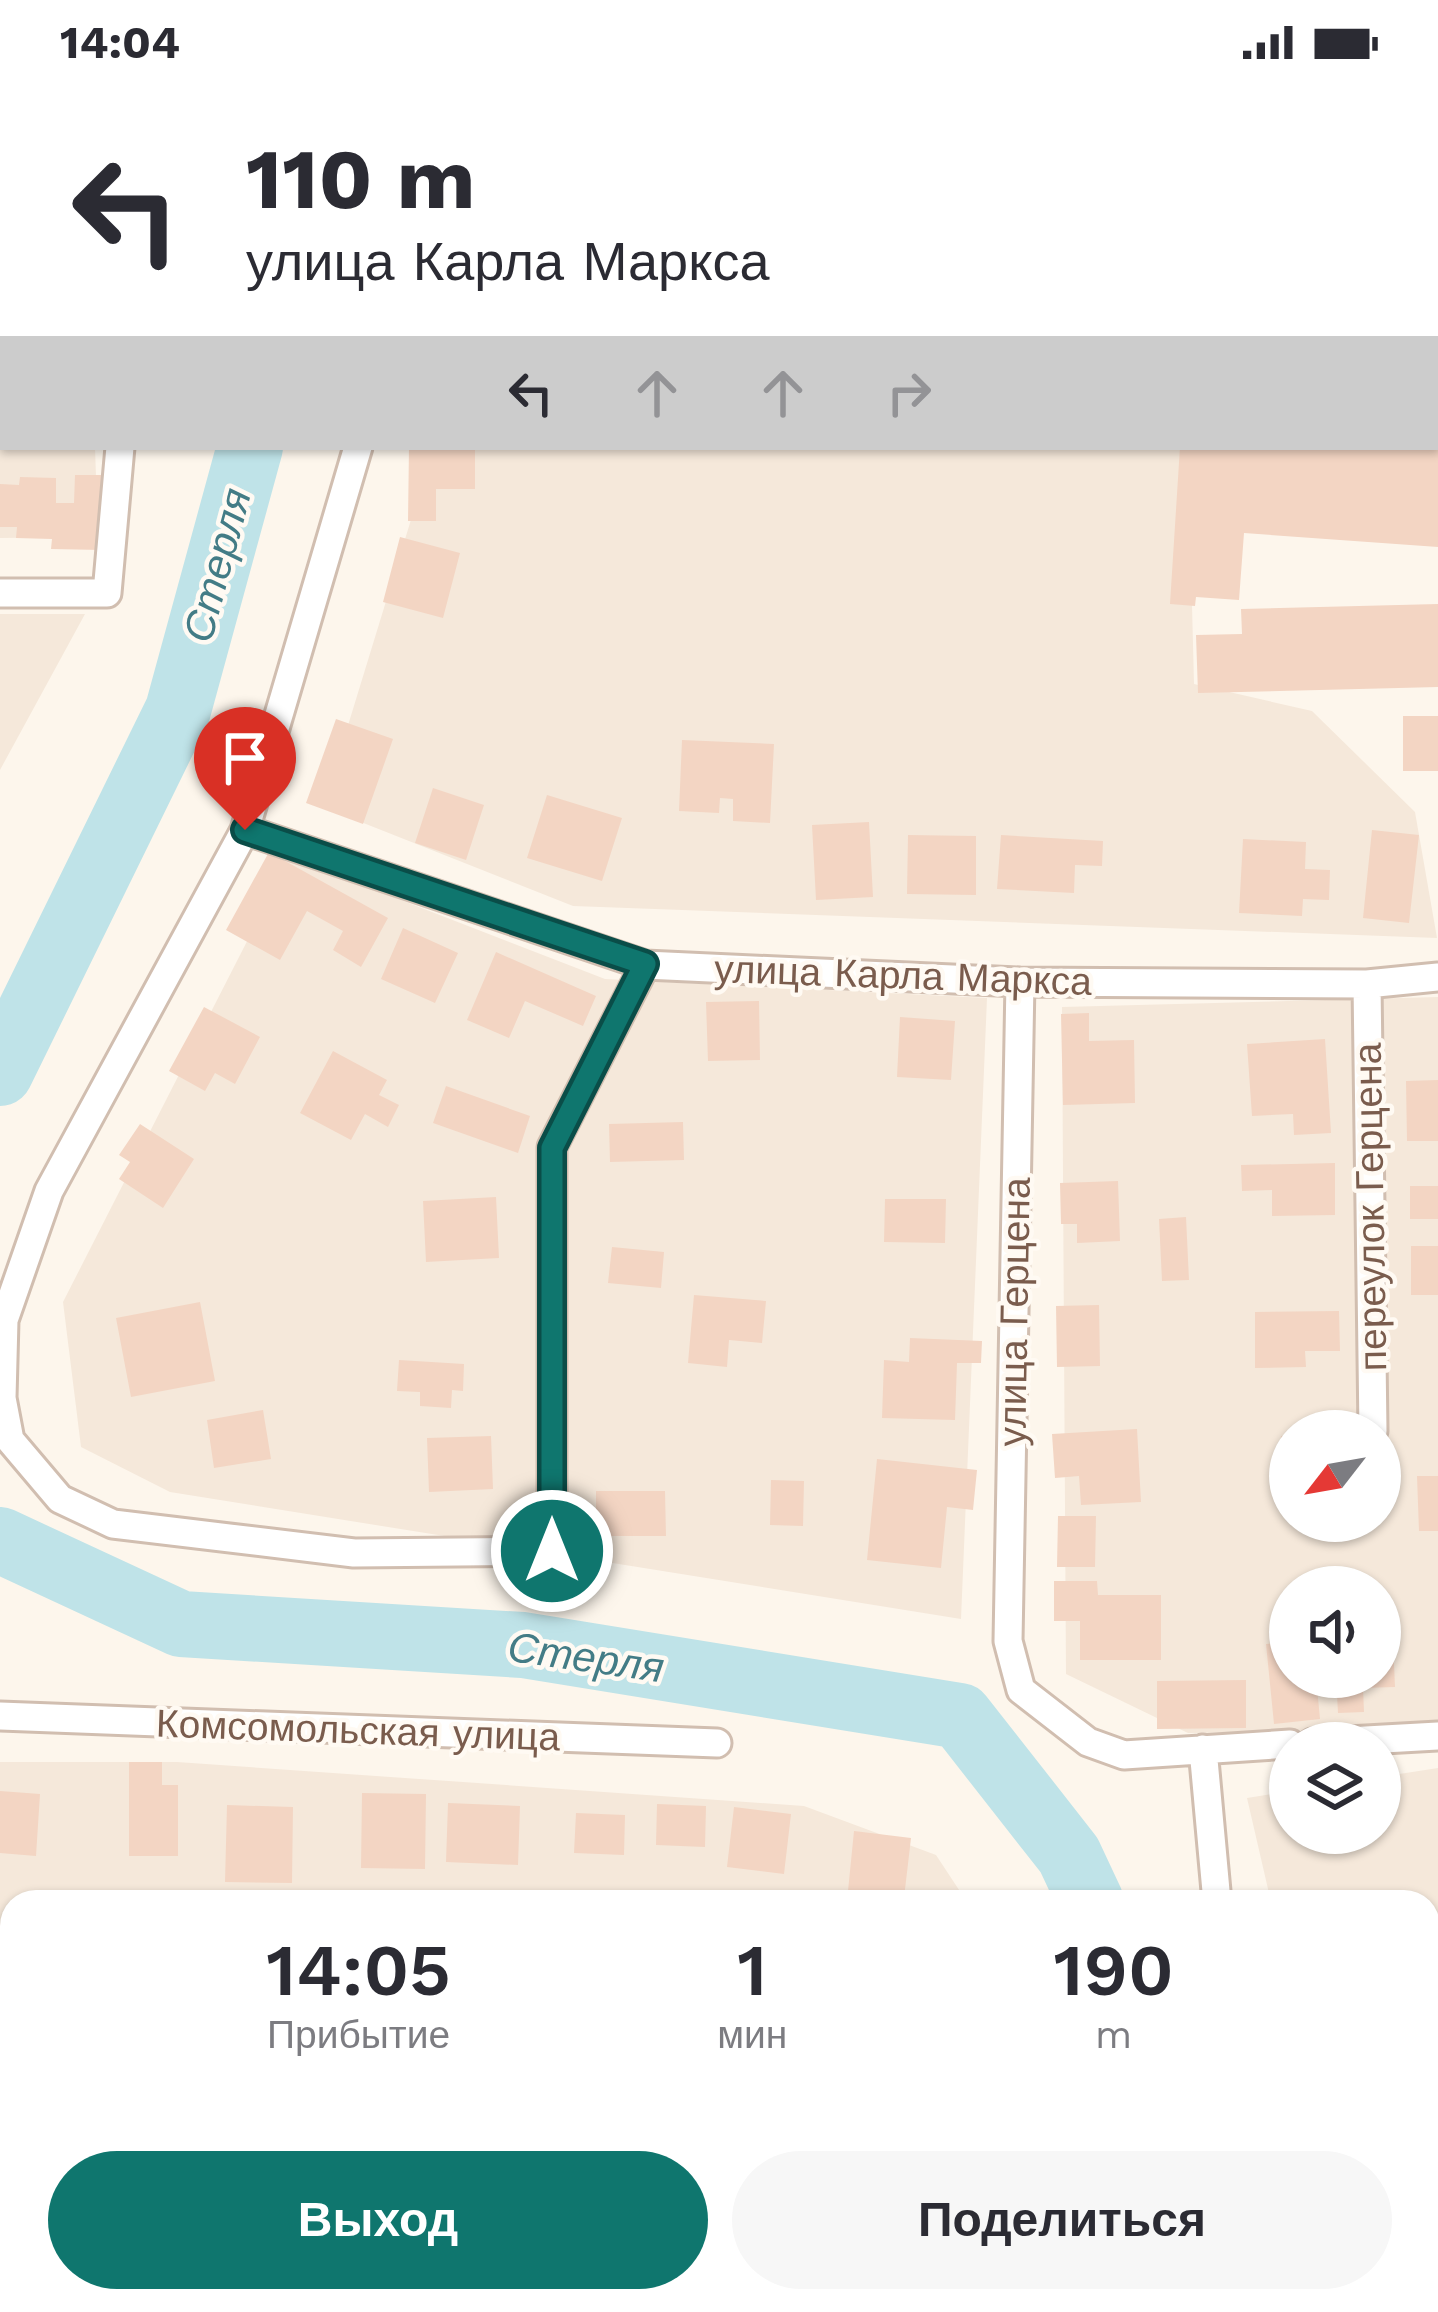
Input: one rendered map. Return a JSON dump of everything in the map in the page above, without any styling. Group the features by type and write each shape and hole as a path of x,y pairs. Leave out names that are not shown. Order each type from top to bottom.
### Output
{"street":[{"path":"0,593 106,593 121,450"},
{"path":"357,450 245,830 50,1191 4,1320 2,1398 10,1440 60,1499 113,1523 354,1553 552,1551 552,1148 645,964"},
{"name":"улица Карла Маркса","path":"245,830 645,964 1020,982 1367,984 1438,977"},
{"name":"улица Герцена","path":"1020,982 1008,1641 1021,1690 1088,1742 1124,1755 1204,1749"},
{"name":"переулок Герцена","path":"1367,984 1373,1410"},
{"name":"Комсомольская улица","path":"0,1716 717,1743"},
{"path":"1401,1738 1438,1736"},
{"path":"1216,1890 1204,1749 1269,1745"}],"shaded area":[{"path":"0,450 95,450 98,537 0,538"},
{"path":"423,450 1188,450 1194,684 1312,711 1415,812 1437,938 573,906 323,807 425,474"},
{"path":"0,614 85,614 0,770"},
{"path":"290,857 605,979 987,998 961,1619 170,1492 81,1447 63,1302"},
{"path":"1438,997 1438,1731 1401,1731 1401,1722 1269,1722 1269,1732 1188,1733 1066,1674 1062,1007"},
{"path":"0,1762 177,1762 804,1806 936,1855 959,1890 0,1890"},
{"path":"1438,1768 1438,1890 1268,1890 1247,1798 1269,1794 1269,1854 1401,1854 1401,1774"}],"building":[{"path":"409,450 475,450 475,489 436,489 436,521 408,521"},
{"path":"1180,450 1438,450 1438,547 1244,533 1239,600 1196,597 1195,606 1170,604"},
{"path":"75,475 103,475 102,550 51,549 52,539 16,538 17,527 0,527 0,484 19,485 20,477 56,478 56,503 74,503"},
{"path":"400,537 460,553 443,618 383,602"},
{"path":"1438,604 1438,687 1198,693 1196,635 1242,634 1241,609"},
{"path":"1403,716 1438,716 1438,771 1403,771"},
{"path":"336,719 393,739 363,824 306,803"},
{"path":"682,740 774,744 770,823 733,821 733,799 720,798 719,813 679,811"},
{"path":"433,788 484,805 466,860 415,843"},
{"path":"547,795 622,818 602,881 527,858"},
{"path":"869,822 873,897 816,900 812,825"},
{"path":"1372,830 1419,835 1409,923 1363,918"},
{"path":"908,835 976,836 976,895 907,894"},
{"path":"1001,835 1103,841 1102,866 1075,865 1074,893 997,889"},
{"path":"1243,839 1306,842 1305,869 1330,870 1329,900 1303,899 1302,916 1239,913"},
{"path":"269,852 388,918 361,967 333,950 343,931 307,911 280,960 226,930"},
{"path":"403,928 458,953 435,1003 381,979"},
{"path":"496,952 596,996 583,1026 525,1001 509,1038 467,1020"},
{"path":"759,1001 760,1060 708,1061 706,1002"},
{"path":"204,1007 260,1037 235,1084 215,1073 205,1091 169,1071"},
{"path":"1089,1013 1089,1041 1134,1040 1135,1103 1063,1105 1061,1014"},
{"path":"900,1017 955,1021 951,1080 897,1077"},
{"path":"1325,1039 1331,1133 1294,1135 1293,1114 1252,1116 1247,1044"},
{"path":"333,1051 387,1080 379,1095 399,1105 388,1127 365,1114 351,1140 300,1113"},
{"path":"1438,1080 1438,1141 1407,1141 1406,1081"},
{"path":"446,1086 530,1116 518,1153 433,1123"},
{"path":"683,1122 684,1160 610,1162 609,1124"},
{"path":"140,1124 194,1159 163,1208 119,1179 130,1162 119,1155"},
{"path":"1335,1163 1335,1215 1272,1216 1272,1190 1242,1191 1241,1165"},
{"path":"1118,1181 1120,1241 1077,1243 1077,1224 1061,1224 1060,1183"},
{"path":"1410,1186 1438,1186 1438,1219 1410,1219"},
{"path":"496,1197 499,1258 426,1262 423,1201"},
{"path":"885,1199 946,1199 945,1243 884,1242"},
{"path":"1186,1217 1189,1280 1162,1281 1159,1219"},
{"path":"1411,1246 1438,1246 1438,1295 1411,1295"},
{"path":"612,1247 664,1252 661,1288 608,1283"},
{"path":"694,1295 766,1301 762,1343 729,1340 727,1367 688,1363"},
{"path":"200,1302 215,1381 131,1397 116,1318"},
{"path":"1099,1305 1100,1366 1057,1367 1056,1306"},
{"path":"1339,1311 1340,1351 1305,1351 1306,1367 1255,1368 1255,1312"},
{"path":"910,1338 982,1341 981,1363 957,1363 955,1420 882,1418 884,1360 909,1362"},
{"path":"399,1360 464,1364 463,1391 452,1390 451,1408 420,1406 420,1392 397,1391"},
{"path":"263,1410 271,1459 214,1468 207,1420"},
{"path":"1137,1429 1141,1502 1081,1505 1079,1476 1055,1478 1052,1434"},
{"path":"491,1436 493,1489 429,1492 427,1438"},
{"path":"877,1459 977,1470 973,1510 947,1507 941,1568 867,1560"},
{"path":"1417,1476 1438,1476 1438,1531 1419,1531"},
{"path":"771,1480 804,1481 803,1526 770,1525"},
{"path":"596,1491 665,1491 666,1536 596,1536"},
{"path":"1058,1516 1096,1516 1095,1567 1057,1567"},
{"path":"1054,1581 1097,1581 1098,1595 1161,1595 1161,1660 1080,1660 1080,1621 1054,1621"},
{"path":"1246,1680 1246,1728 1157,1729 1157,1681"},
{"path":"1271,1698 1318,1698 1320,1719 1274,1722"},
{"path":"1337,1698 1363,1698 1364,1712 1338,1713"},
{"path":"129,1762 162,1762 162,1785 178,1785 178,1856 129,1856"},
{"path":"0,1791 40,1794 36,1856 0,1853"},
{"path":"362,1793 426,1794 425,1869 361,1868"},
{"path":"448,1803 520,1806 518,1865 446,1862"},
{"path":"657,1804 706,1806 705,1847 656,1845"},
{"path":"227,1805 293,1807 292,1883 225,1882"},
{"path":"734,1807 791,1814 784,1874 727,1867"},
{"path":"576,1813 625,1815 624,1855 574,1853"},
{"path":"854,1831 911,1838 905,1890 848,1890"}],"waterway":[{"name":"Стерля","path":"0,1073 178,710 249,450"},
{"name":"Стерля","path":"0,1540 181,1624 523,1645 960,1716 1069,1855 1085,1890"}],"route":[{"path":"245,830 645,964 552,1148 552,1551"}]}
